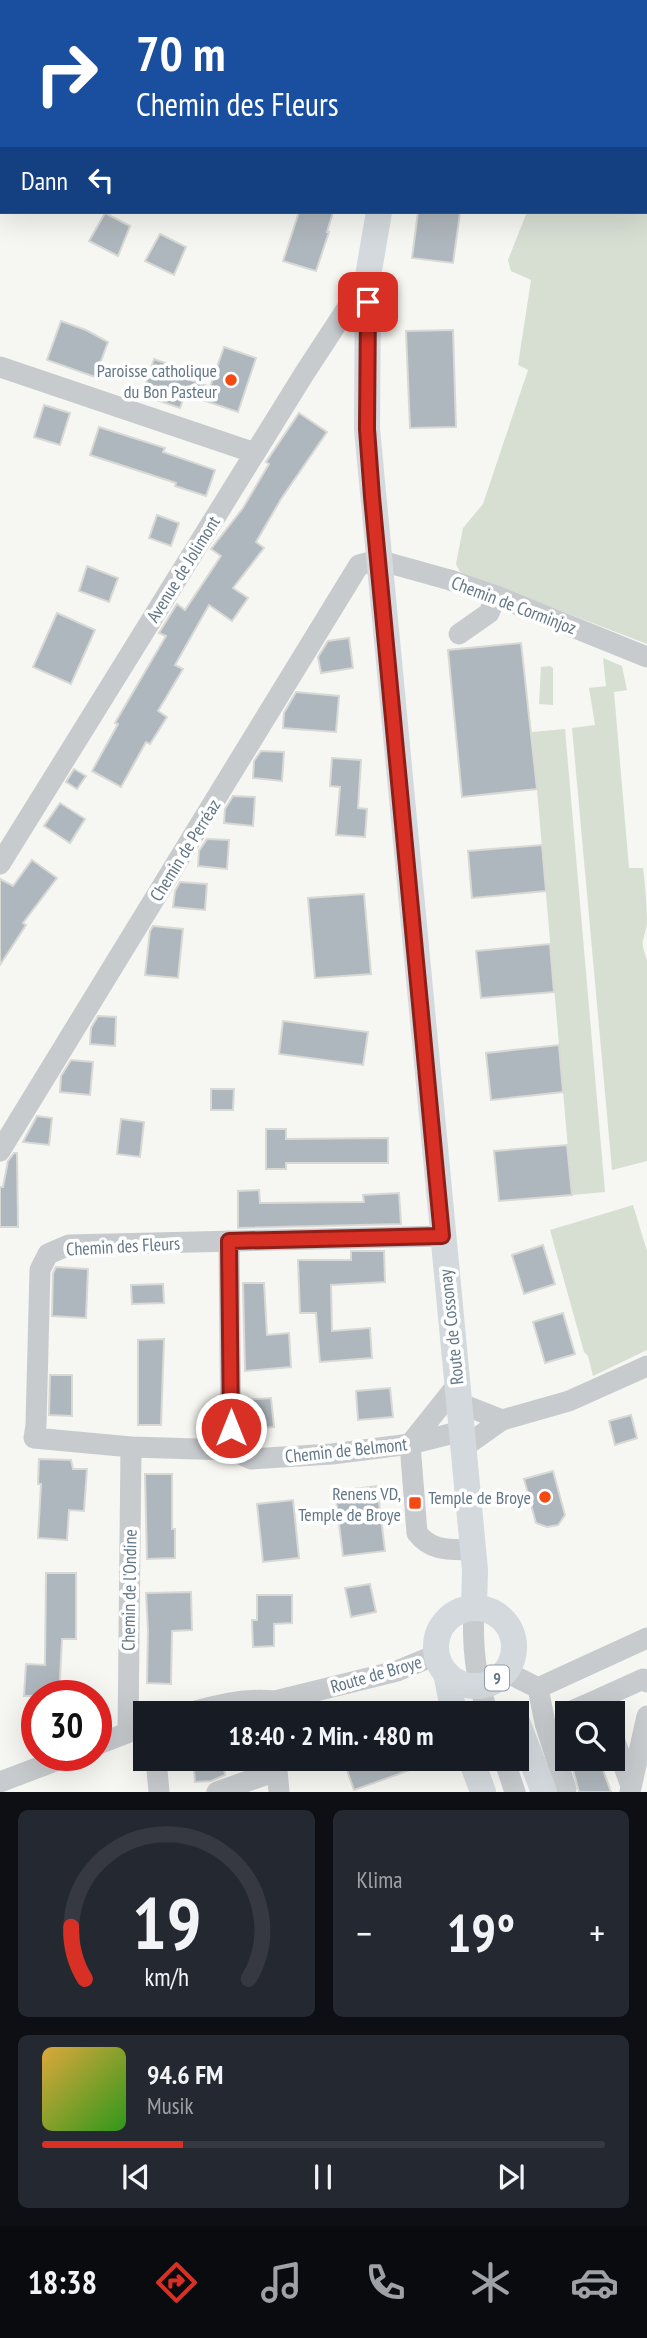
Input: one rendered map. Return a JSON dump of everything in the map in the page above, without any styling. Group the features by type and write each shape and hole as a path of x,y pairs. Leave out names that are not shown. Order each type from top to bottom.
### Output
{"main road":[{"name":"Route de Cossonay","path":"379,214 368,276 367,429 475,1570 474,1606"},
{"path":"451,1701 441,1665 438,1631 453,1614 474,1606"},
{"name":"9","path":"441,1665 461,1684 495,1678 514,1651 511,1629 496,1612 474,1606"},
{"name":"9","path":"495,1678 507,1701"},
{"path":"529,1743 555,1790"},
{"path":"475,1771 483,1792"}],"street":[{"name":"Avenue de Jolimont","path":"0,864 353,296 368,276"},
{"path":"0,367 256,453"},
{"name":"Chemin de Corminjoz","path":"378,560 496,596 647,657"},
{"name":"Chemin de Perréaz","path":"0,1151 359,565 378,560"},
{"path":"459,634 489,613 496,596"},
{"name":"Chemin des Fleurs","path":"131,1447 34,1438 40,1270 48,1254 69,1245 442,1236"},
{"path":"229,1241 231,1450"},
{"path":"463,1439 502,1420 569,1401 647,1366"},
{"path":"473,1550 443,1549 425,1544 417,1533 410,1444 458,1394 502,1420"},
{"name":"Chemin de Belmont","path":"131,1447 231,1450 251,1459 332,1454 463,1439"},
{"name":"Chemin de l'Ondine","path":"131,1447 136,1701"},
{"path":"474,1606 472,1645 495,1678 538,1688 647,1638"},
{"name":"Route de Broye","path":"295,1701 397,1671 441,1665"},
{"path":"490,1701 495,1678"},
{"path":"610,1701 643,1679 647,1682"},
{"path":"538,1688 555,1790"},
{"name":"Route de Broye","path":"239,1701 259,1701"},
{"path":"631,1790 647,1716"},
{"path":"545,1723 555,1718"},
{"path":"112,1739 133,1730"},
{"path":"0,1782 29,1771"},
{"path":"157,1771 159,1792"},
{"path":"508,1771 515,1792"},
{"path":"625,1771 631,1790"},
{"path":"217,1792 277,1774"}],"shaded area":[{"path":"526,214 647,214 647,644 460,572 456,564 463,528 483,504 528,370 518,365 531,280 511,271 508,260"},
{"path":"603,658 622,666 627,690 614,692 629,868 643,868 647,916 643,944 647,960 647,1161 612,1170 572,728 595,725 589,688 606,686"},
{"path":"541,667 553,668 553,705 539,704"},
{"path":"565,729 605,1192 572,1195 532,732"},
{"path":"633,1205 647,1251 647,1350 593,1376 550,1230"}],"building":[{"path":"104,214 130,226 118,256 89,241"},
{"path":"298,214 332,214 316,271 283,261"},
{"path":"418,214 460,214 453,263 412,258"},
{"path":"160,234 186,247 174,275 145,261"},
{"path":"61,321 108,342 95,377 47,360"},
{"path":"453,330 456,427 410,428 406,331"},
{"path":"224,347 256,358 238,412 185,394 180,408 142,395 154,359 171,365 168,372 210,387"},
{"path":"44,405 70,413 60,445 34,437"},
{"path":"299,413 327,432 281,499 256,542 264,548 233,588 248,598 232,621 209,605 175,665 183,669 158,711 167,717 150,744 146,742 121,787 92,771 118,724 115,723 166,636 159,633 177,604 185,610 221,556 211,549 243,508 269,464 266,462"},
{"path":"99,427 165,448 163,452 215,470 206,496 175,486 176,483 90,455"},
{"path":"157,515 179,523 171,546 149,538"},
{"path":"87,566 118,578 109,602 79,591"},
{"path":"57,613 95,630 71,684 33,667"},
{"path":"349,638 353,668 321,673 318,657 328,641"},
{"path":"521,643 537,789 462,797 448,650"},
{"path":"296,692 339,696 336,732 283,728 284,713"},
{"path":"261,751 284,752 282,781 253,778 254,761"},
{"path":"332,758 361,760 358,808 367,809 365,837 336,835 340,787 330,786"},
{"path":"74,769 86,776 77,789 66,782"},
{"path":"233,796 255,797 253,826 224,823 225,809"},
{"path":"60,803 85,819 70,843 44,826"},
{"path":"207,839 229,840 227,869 198,866 199,851"},
{"path":"542,845 546,891 472,898 468,851"},
{"path":"32,860 57,878 23,923 26,925 0,965 0,879 13,886"},
{"path":"180,882 207,884 205,910 173,907 175,891"},
{"path":"364,894 371,974 315,978 308,898"},
{"path":"153,926 183,929 178,978 145,975 150,931"},
{"path":"550,944 554,992 481,998 476,951"},
{"path":"98,1016 116,1017 115,1046 90,1044 91,1028"},
{"path":"283,1021 368,1032 363,1065 279,1054"},
{"path":"559,1045 563,1092 491,1100 486,1053"},
{"path":"71,1060 93,1062 90,1095 60,1092 61,1076"},
{"path":"211,1089 234,1089 233,1110 211,1110"},
{"path":"37,1116 52,1118 49,1145 23,1142"},
{"path":"121,1119 144,1122 140,1157 117,1154"},
{"path":"266,1129 286,1129 286,1139 388,1138 388,1163 286,1163 286,1169 266,1169"},
{"path":"567,1145 572,1195 499,1201 494,1151"},
{"path":"17,1153 18,1227 0,1227 0,1187 3,1187 8,1161"},
{"path":"259,1190 260,1203 364,1202 363,1195 399,1193 401,1224 238,1228 238,1191"},
{"path":"543,1245 555,1284 524,1294 512,1255"},
{"path":"351,1251 384,1251 385,1282 331,1285 332,1331 370,1328 372,1358 320,1362 316,1313 300,1313 298,1260 351,1260"},
{"path":"56,1267 88,1269 86,1318 52,1316 53,1273"},
{"path":"243,1283 264,1283 267,1335 289,1333 291,1367 245,1371"},
{"path":"163,1284 164,1303 132,1304 131,1285"},
{"path":"563,1313 575,1354 545,1363 533,1322"},
{"path":"164,1339 161,1425 138,1425 138,1340"},
{"path":"50,1375 72,1375 72,1416 49,1415"},
{"path":"390,1388 393,1417 358,1420 356,1391"},
{"path":"271,1398 274,1427 244,1429 244,1400"},
{"path":"631,1415 637,1438 615,1445 609,1421"},
{"path":"39,1459 71,1460 73,1469 87,1469 84,1511 69,1510 67,1540 38,1538 41,1484 38,1484"},
{"name":"Temple de Broye","path":"553,1471 565,1515 558,1525 547,1527 536,1523 524,1479"},
{"path":"145,1474 172,1474 175,1558 147,1559"},
{"path":"377,1486 385,1551 343,1556 335,1491"},
{"path":"293,1500 299,1558 263,1562 257,1504"},
{"path":"46,1573 76,1573 76,1639 62,1639 60,1680 25,1680 26,1664 45,1665"},
{"path":"370,1584 376,1612 351,1617 345,1588"},
{"path":"191,1592 192,1630 172,1631 171,1684 147,1683 146,1593"},
{"path":"257,1595 292,1595 292,1623 274,1624 274,1646 253,1647 252,1620 257,1620"},
{"path":"194,1771 224,1771 225,1775 211,1781 195,1782"},
{"path":"347,1771 407,1771 354,1790"},
{"path":"573,1771 603,1771 611,1792 579,1792"}],"place":[{"name":"Paroisse catholique du Bon Pasteur","path":"231,380"},
{"name":"Temple de Broye","path":"545,1497"},
{"name":"Renens VD, Temple de Broye","path":"415,1503"}],"route":[{"path":"231,1428 229,1241 442,1236 372,497 367,429 368,302"}]}
